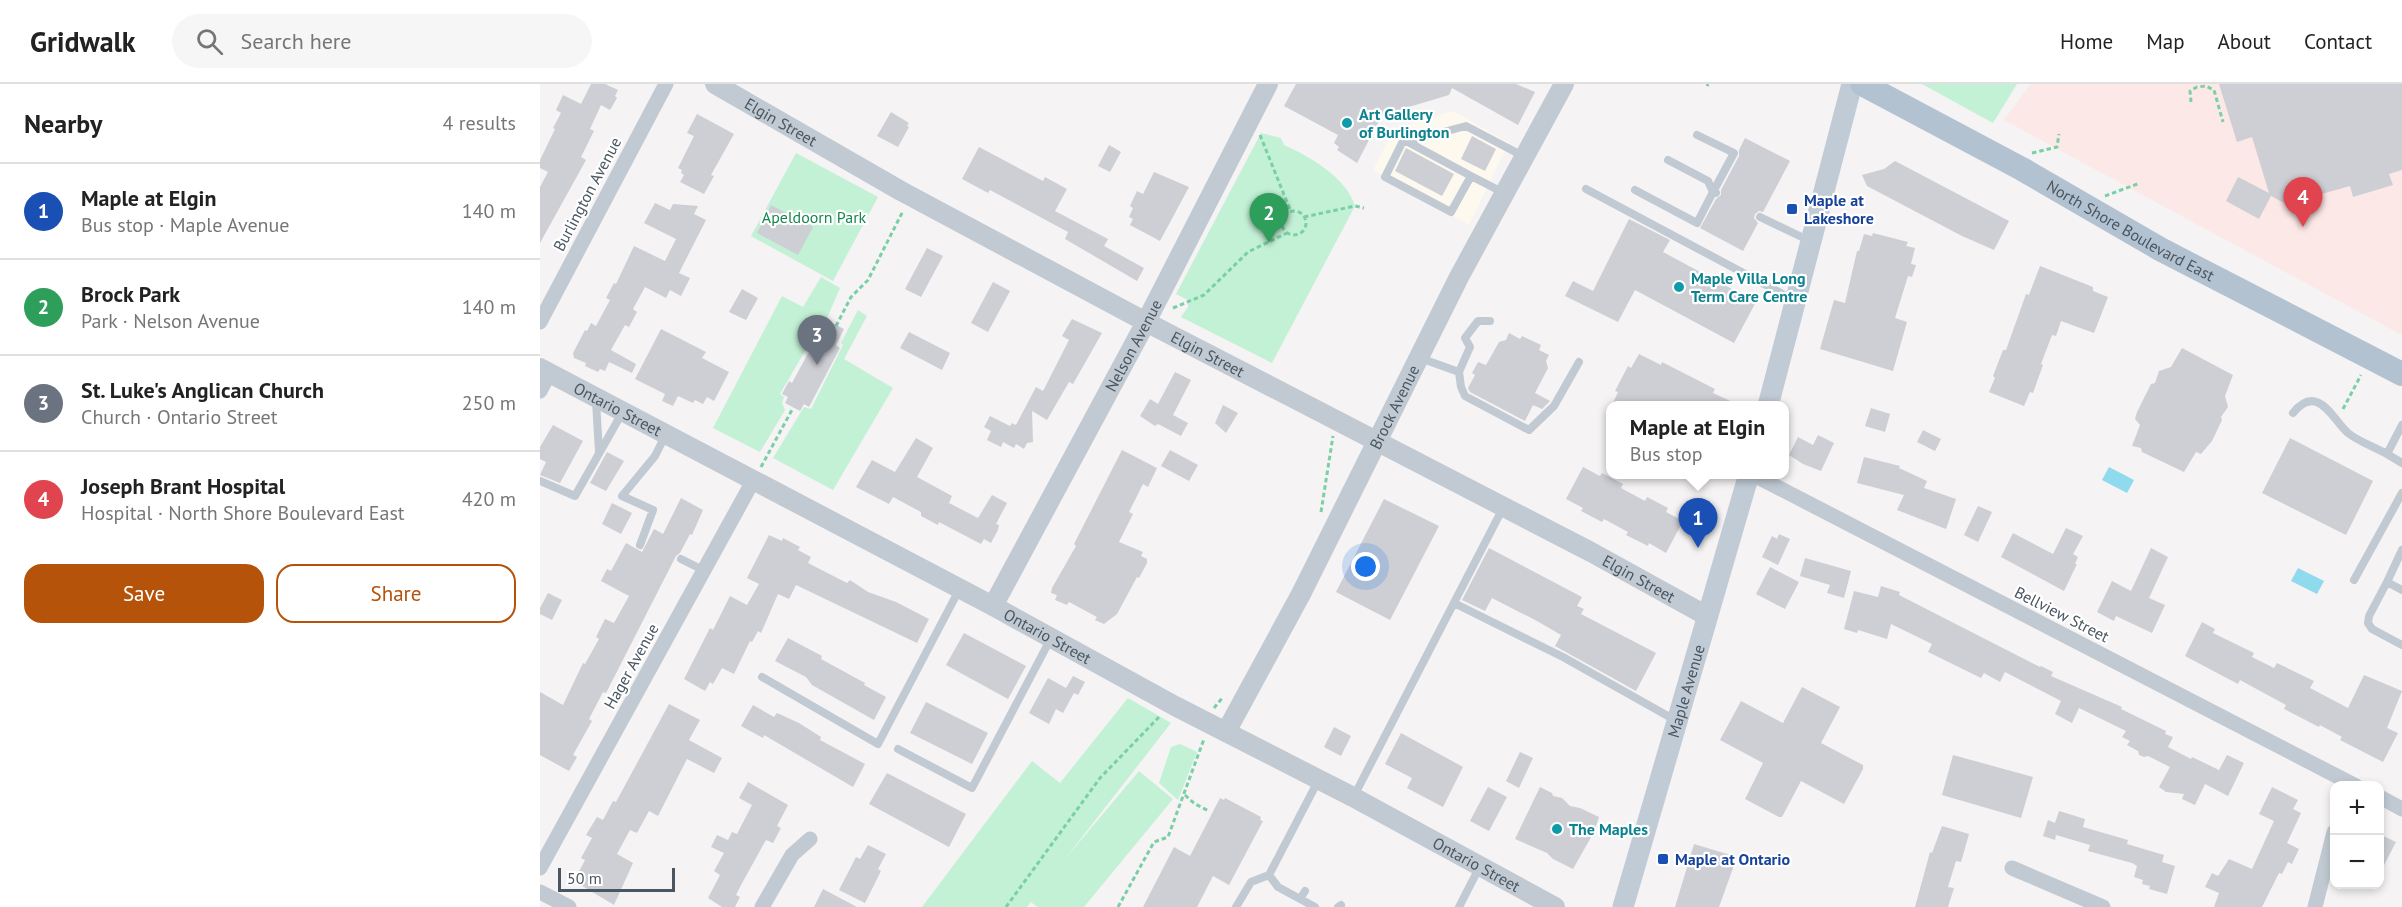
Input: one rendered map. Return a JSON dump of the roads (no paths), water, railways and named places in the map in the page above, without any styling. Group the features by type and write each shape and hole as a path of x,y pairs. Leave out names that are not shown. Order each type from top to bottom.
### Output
{"main road":[{"path":"1769,401 1852,84"},
{"name":"North Shore Boulevard East","path":"1862,84 2008,161 2160,249 2402,374"},
{"name":"Maple Avenue","path":"1623,907 1748,479"}],"street":[{"name":"Burlington Avenue","path":"540,321 666,84"},
{"name":"Elgin Street","path":"715,84 911,196 1707,616"},
{"name":"Nelson Avenue","path":"993,606 1147,322 1268,84"},
{"name":"Brock Avenue","path":"1226,732 1301,594 1379,442 1419,357 1564,84"},
{"name":"Ontario Street","path":"543,377 596,398 993,606 1171,704 1353,797 1555,907"},
{"name":"Bellview Street","path":"1760,479 2345,781"},
{"name":"Hager Avenue","path":"540,868 753,481"},
{"path":"2384,800 2402,809"},
{"path":"2315,907 2333,835"},
{"path":"762,907 792,855 810,839"},
{"path":"2012,868 2103,907"},
{"path":"540,892 569,907"}],"lane":[{"path":"1471,176 1451,212 1385,177 1402,143 1466,126 1524,157"},
{"path":"1635,190 1697,223 1715,193 1734,153 1698,135"},
{"path":"1407,142 1504,194"},
{"path":"1668,160 1708,182 1715,193"},
{"path":"1586,189 1795,301"},
{"path":"1760,217 1811,242"},
{"path":"1490,321 1478,321 1465,338 1470,347 1459,372 1461,387 1465,396 1529,429 1554,406 1579,362"},
{"path":"1419,357 1459,372"},
{"path":"596,398 600,453"},
{"path":"2293,413 2300,406 2315,403 2330,410 2348,433 2402,463"},
{"path":"540,481 575,496 622,412"},
{"path":"2387,454 2402,425"},
{"path":"640,545 653,510 622,496 655,456 666,435"},
{"path":"2354,580 2402,493"},
{"path":"1353,797 1504,507"},
{"path":"2402,550 2368,616 2368,623 2372,629 2402,645"},
{"path":"681,559 703,570"},
{"path":"2387,582 2402,590"},
{"path":"762,677 878,744 959,589"},
{"path":"1454,603 1563,657 1677,721"},
{"path":"898,749 972,788 1051,638"},
{"path":"1236,907 1251,882 1269,875 1318,780"},
{"path":"1459,907 1480,865"},
{"path":"1269,875 1278,887 1315,907"},
{"path":"1300,899 1305,891"}],"water":[{"path":"2109,467 2134,480 2127,493 2102,480"},
{"path":"2298,568 2324,581 2317,594 2291,581"}],"place":[{"name":"Art Gallery of Burlington","path":"1347,123"},
{"name":"Maple at Lakeshore","path":"1792,209"},
{"name":"Joseph Brant Hospital","path":"2303,227"},
{"name":"Brock Park","path":"1269,243"},
{"name":"Maple Villa Long Term Care Centre","path":"1679,287"},
{"name":"St. Luke's Anglican Church","path":"817,365"},
{"name":"Maple at Elgin","path":"1698,548"},
{"name":"The Maples","path":"1557,829"},
{"name":"Maple at Ontario","path":"1663,859"}],"park label":[{"name":"Apeldoorn Park","path":"814,217"}]}
